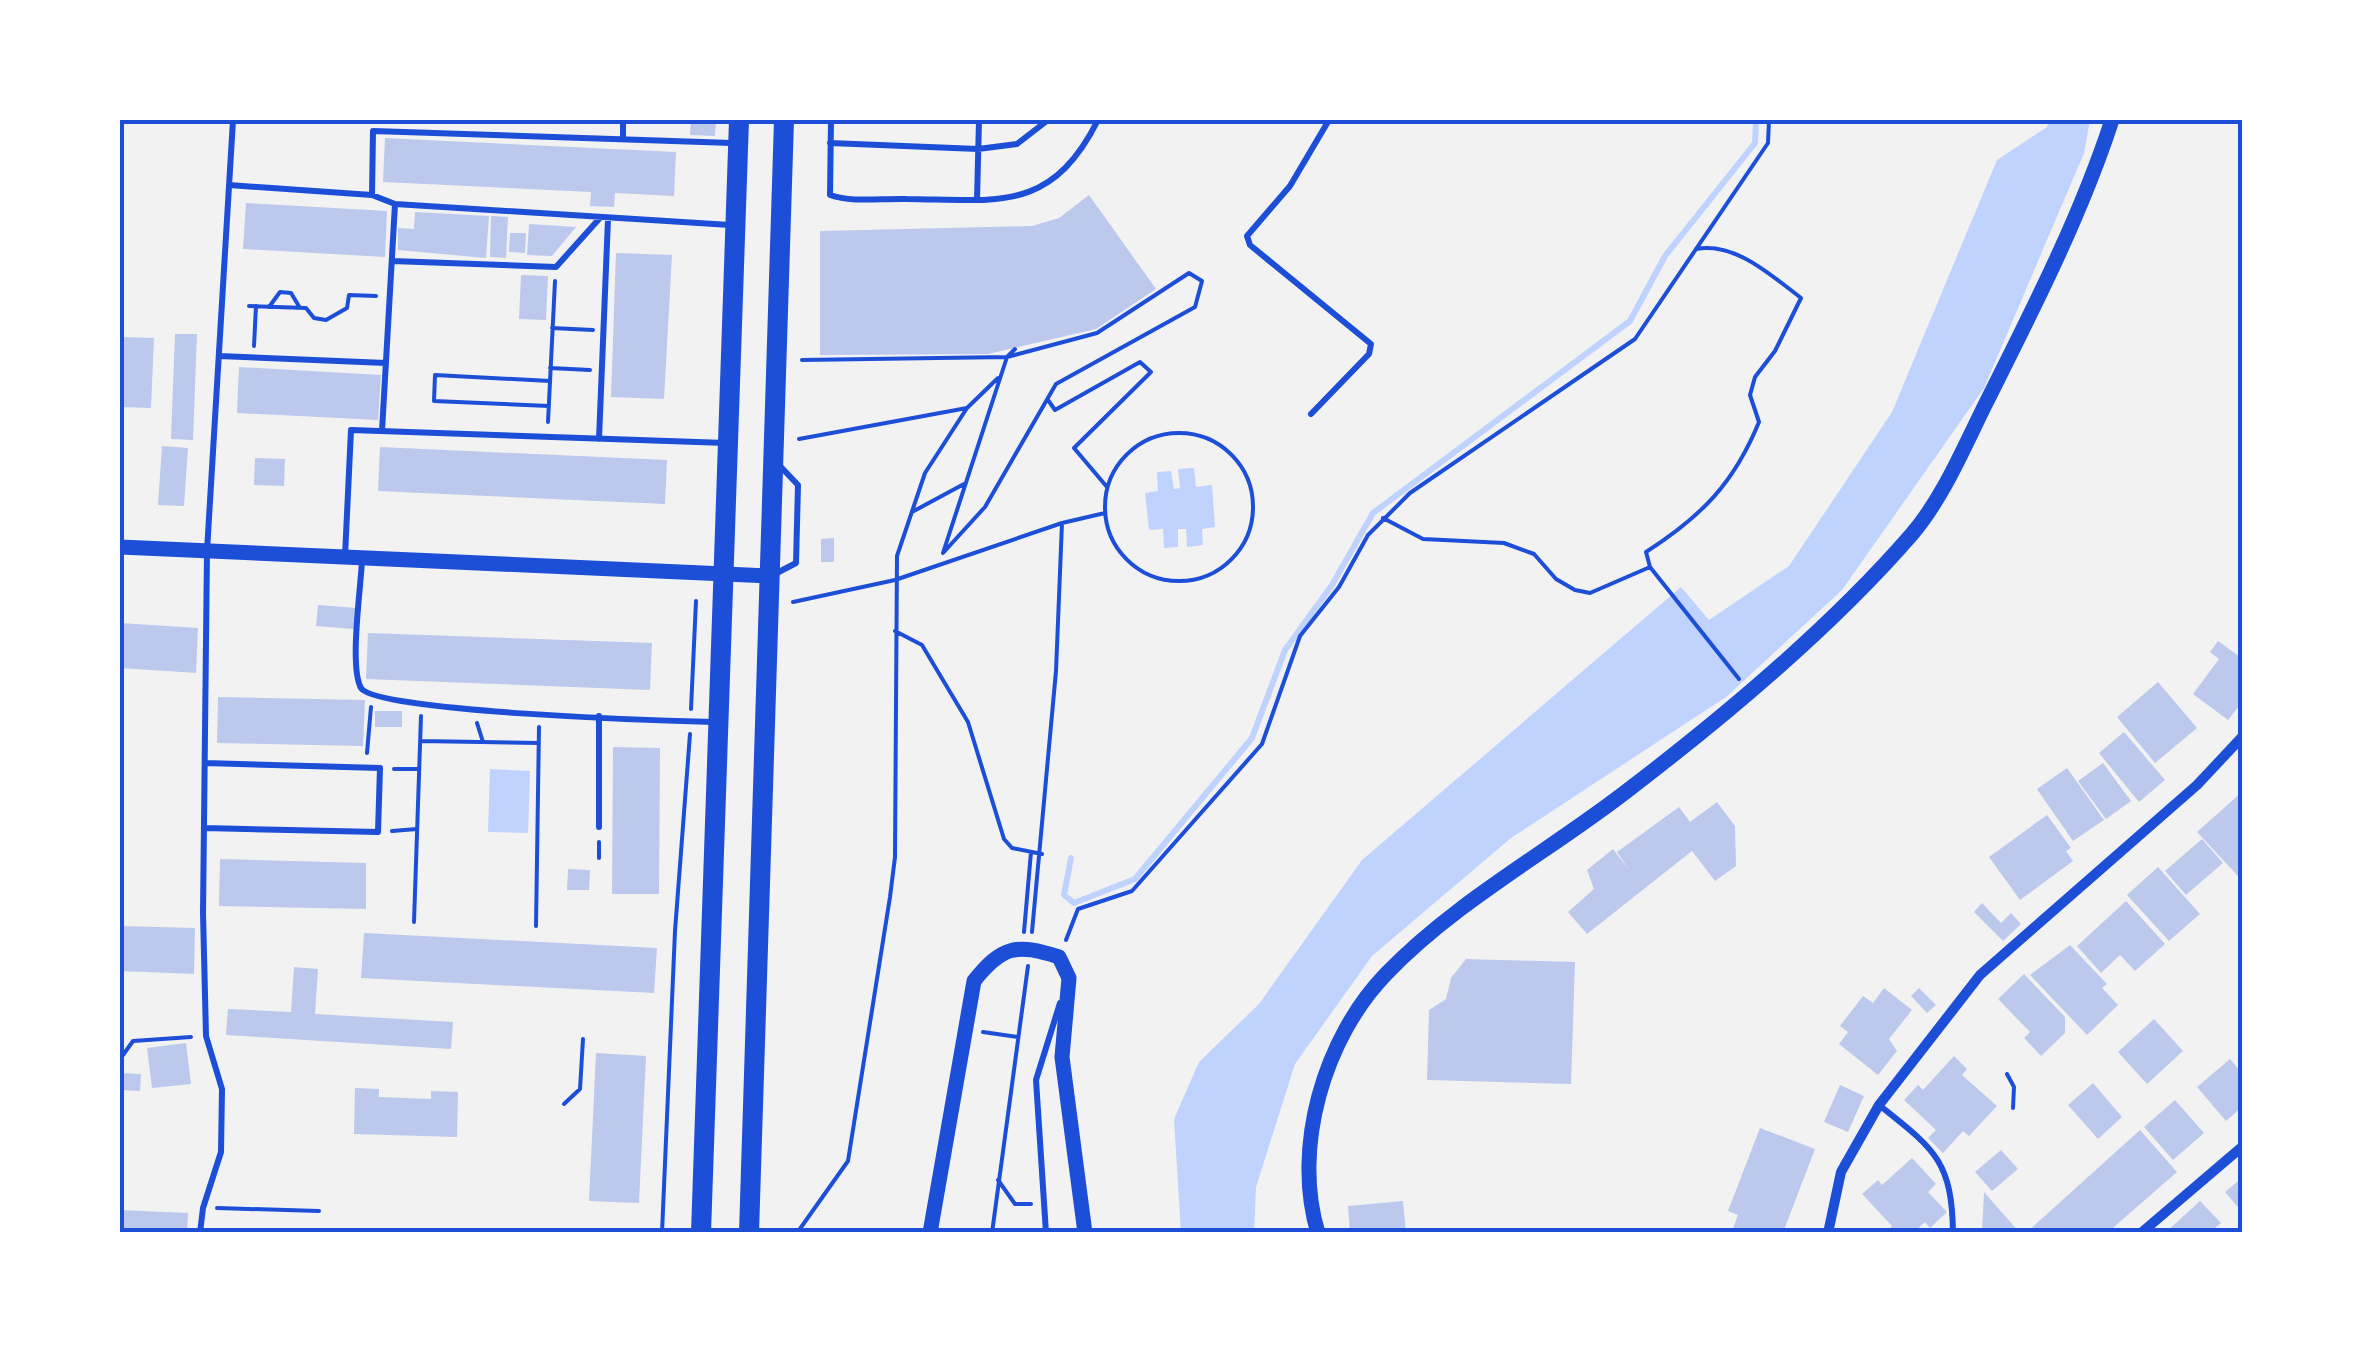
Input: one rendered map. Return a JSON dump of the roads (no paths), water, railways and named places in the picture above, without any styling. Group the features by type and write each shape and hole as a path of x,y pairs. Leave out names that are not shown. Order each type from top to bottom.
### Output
{"main road":[{"path":"701,1233 739,120"},
{"path":"749,1233 784,120"}],"street":[{"path":"1318,1233 1311,1212 1308,1148 1320,1092 1348,1030 1383,976 1430,934 1632,788 1748,692 1915,531 1967,442 2050,275 2112,120"},
{"path":"120,547 772,576"},
{"path":"1828,1233 1841,1172 1880,1105 1980,975 2197,785 2243,736"},
{"path":"930,1233 974,981 994,957 1023,948 1059,957 1070,978 1062,1057 1084,1233"},
{"path":"2141,1233 2243,1146"}],"lane":[{"path":"200,1233 203,1208 222,1152 222,1089 206,1036 204,828 208,551 233,120"},
{"path":"623,120 623,138"},
{"path":"831,120 830,195 977,200 1021,196 1043,187 1066,171 1098,120"},
{"path":"977,200 978,120"},
{"path":"830,143 978,150 1017,144 1048,120"},
{"path":"1312,414 1368,354 1372,344 1250,245 1247,236 1290,186 1329,120"},
{"path":"372,195 373,131 738,143"},
{"path":"229,186 372,195 395,204 736,225"},
{"path":"382,431 395,204"},
{"path":"392,261 556,267 604,219"},
{"path":"598,439 604,219"},
{"path":"219,356 386,363"},
{"path":"345,558 350,430 726,443"},
{"path":"362,558 357,674 364,692 372,698 422,707 717,722"},
{"path":"599,716 599,827"},
{"path":"204,828 378,832 380,768 205,763"},
{"path":"1046,1233 1036,1080 1070,978"},
{"path":"1880,1105 1931,1146 1952,1189 1953,1233"}],"water":[{"path":"2049,120 2090,120 2084,153 1984,388 1842,590 1726,697 1511,838 1372,956 1295,1064 1256,1187 1254,1233 1181,1233 1174,1119 1199,1062 1259,1004 1362,860 1681,587 1709,620 1789,566 1892,412 1997,160 2047,127"},
{"path":"1194,468 1196,487 1212,485 1215,527 1202,529 1203,545 1187,547 1186,529 1178,529 1178,547 1164,548 1163,529 1149,530 1145,493 1158,491 1157,472 1171,471 1174,489 1180,488 1178,469"},
{"path":"490,769 530,771 528,833 488,832"}],"waterway":[{"path":"1071,858 1064,895 1074,903 1135,879 1252,738 1285,650 1332,585 1373,513 1630,321 1665,256 1755,143 1756,120"}]}
